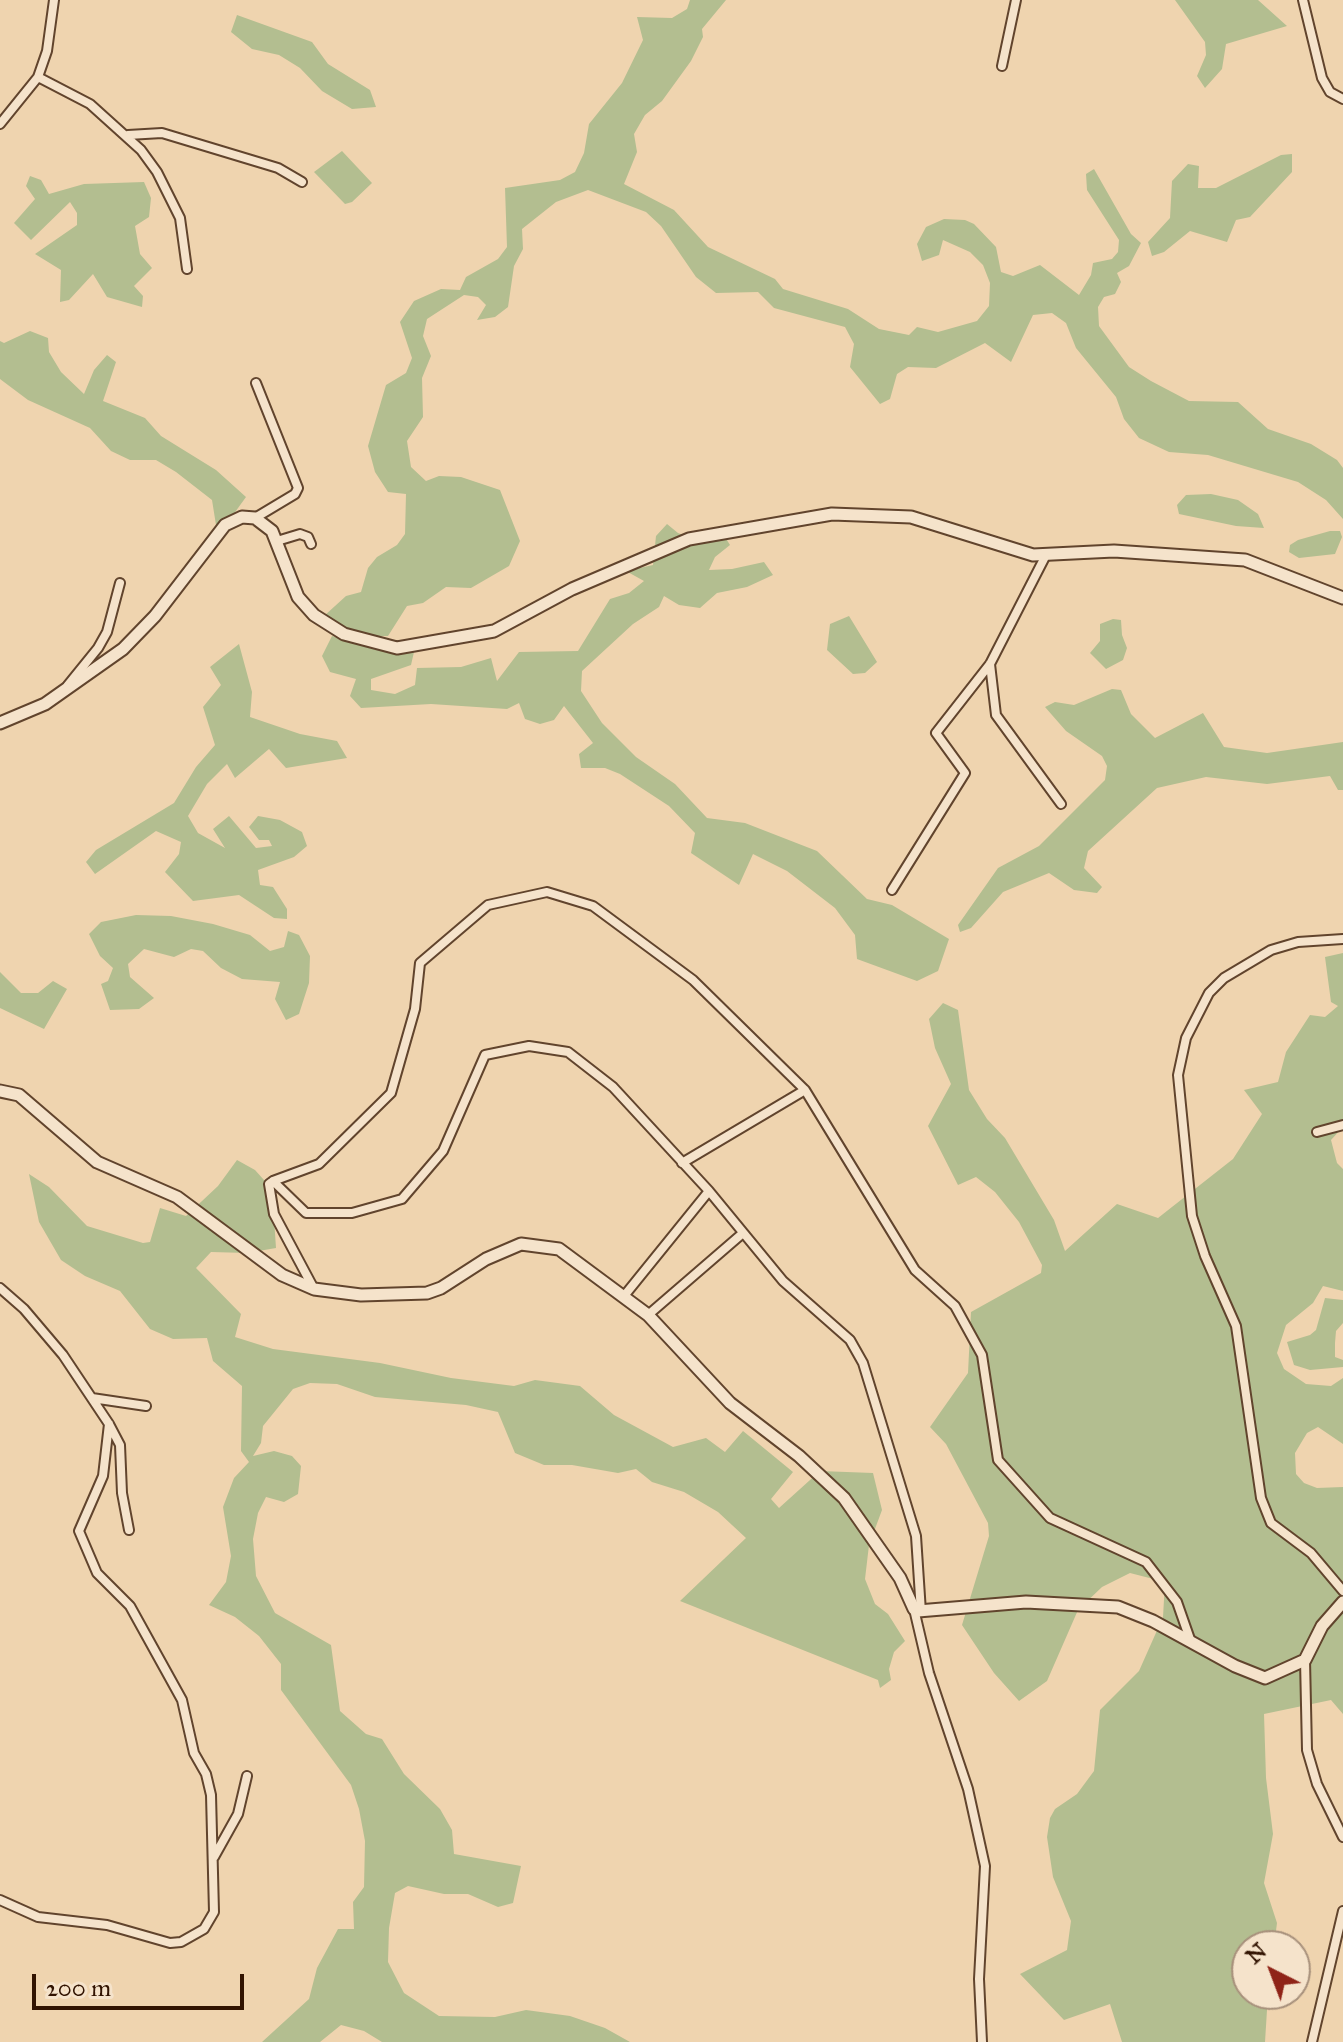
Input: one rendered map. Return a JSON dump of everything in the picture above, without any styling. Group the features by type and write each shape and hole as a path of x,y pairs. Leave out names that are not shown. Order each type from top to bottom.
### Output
{"street":[{"path":"0,124 38,77 47,51 54,0"},
{"path":"1002,66 1016,0"},
{"path":"1303,0 1322,78 1330,92 1343,99"},
{"path":"38,77 75,93 128,135 171,196 180,218 187,269"},
{"path":"128,135 162,133 278,168 302,182"},
{"path":"255,518 295,494 298,488 256,383"},
{"path":"0,723 63,693 140,633 225,525 242,517 255,518 272,531 298,597 314,615 344,634 397,648 494,631 572,589 689,539 816,516 899,515 1026,553 1046,555 1114,551 1245,560 1343,598"},
{"path":"277,541 300,534 308,537 311,544"},
{"path":"892,890 965,773 936,733 990,664 1046,555"},
{"path":"63,693 107,632 120,583"},
{"path":"990,664 996,715 1061,804"},
{"path":"314,1289 274,1214 268,1187 273,1181 319,1164 391,1093 415,1009 420,963 488,905 547,892 593,906 693,980 805,1090 915,1270 955,1306 982,1355 998,1460 1050,1518 1146,1562 1177,1602 1191,1643"},
{"path":"1343,939 1298,942 1271,950 1224,978 1209,993 1186,1038 1178,1075 1192,1216 1205,1256 1236,1326 1261,1498 1271,1523 1311,1553 1343,1591"},
{"path":"273,1181 306,1213 352,1213 402,1199 443,1151 485,1055 529,1046 568,1052 613,1087 709,1191 783,1281 841,1330 863,1363 916,1536 917,1610 929,1673 968,1789 985,1866 979,1979 982,2042"},
{"path":"682,1163 805,1090"},
{"path":"0,1091 19,1095 97,1162 177,1197 282,1275 314,1289 388,1296 435,1291 503,1250 535,1243 559,1249 648,1315 730,1403 799,1456 844,1498 900,1578 917,1610"},
{"path":"1317,1132 1343,1125"},
{"path":"624,1296 709,1191"},
{"path":"648,1315 743,1233"},
{"path":"0,1288 24,1309 63,1355 109,1424 120,1445 122,1493 129,1530"},
{"path":"92,1398 146,1406"},
{"path":"0,1900 38,1917 73,1919 170,1943 181,1942 204,1929 214,1912 213,1833 208,1783 194,1753 182,1700 130,1606 97,1573 79,1531 103,1476 109,1424"},
{"path":"917,1610 1026,1602 1082,1603 1135,1613 1265,1678 1305,1660"},
{"path":"1343,1602 1322,1626 1305,1660 1307,1750 1317,1784 1343,1837"},
{"path":"212,1861 238,1814 247,1776"},
{"path":"1312,2042 1343,1911"}],"green space":[{"path":"690,0 726,0 702,29 703,37 691,61 662,101 645,115 634,134 637,152 624,184 674,210 708,247 775,279 783,289 848,309 879,329 909,335 917,327 938,332 977,321 989,306 990,283 983,265 970,252 943,240 939,255 922,261 917,244 926,227 944,219 965,220 974,224 996,247 1001,272 1013,276 1040,265 1079,295 1091,275 1093,263 1112,259 1118,252 1119,240 1087,190 1086,174 1094,169 1131,234 1141,243 1129,266 1117,273 1121,282 1115,294 1104,297 1098,307 1099,326 1129,367 1151,381 1189,401 1238,402 1268,429 1311,444 1337,460 1343,468 1343,519 1326,500 1298,482 1208,455 1169,452 1139,438 1124,419 1116,397 1076,348 1066,323 1052,313 1033,315 1011,362 985,343 936,368 908,367 897,374 890,399 880,404 850,367 854,344 845,327 774,308 758,292 716,293 696,277 661,226 646,212 588,190 556,202 522,229 523,249 514,266 508,307 495,317 477,320 486,305 478,297 464,295 427,319 423,336 431,356 422,378 423,417 407,441 411,467 426,481 439,476 461,477 500,490 520,541 509,566 471,588 446,587 423,603 407,606 388,636 366,636 345,630 324,616 346,596 361,592 368,568 377,557 397,545 405,534 406,494 388,492 375,472 368,446 386,385 406,373 412,358 400,322 414,301 441,289 460,290 466,277 498,259 507,247 505,188 560,180 575,172 584,153 589,124 622,83 643,40 637,17 672,18 687,9"},
{"path":"1175,0 1258,0 1287,26 1226,44 1222,69 1205,88 1197,76 1206,55 1205,42"},
{"path":"237,15 312,42 328,64 370,90 376,107 352,109 322,91 300,68 279,55 252,49 231,32"},
{"path":"342,151 372,183 352,202 345,204 314,172"},
{"path":"1292,154 1292,172 1250,217 1236,220 1227,242 1190,231 1164,252 1152,256 1148,242 1170,218 1172,181 1188,164 1199,166 1198,188 1216,188 1281,155"},
{"path":"30,176 41,180 49,194 84,184 144,182 151,198 149,217 135,226 140,254 152,268 134,286 143,296 142,307 107,297 93,274 69,300 60,302 61,270 35,254 77,225 77,213 70,202 31,240 14,223 35,199 26,186"},
{"path":"30,331 48,338 49,352 61,372 84,394 94,370 107,355 116,362 103,401 145,418 161,436 216,470 246,497 225,526 216,525 212,500 176,472 156,460 130,460 111,451 90,428 28,400 0,379 0,341 4,343"},
{"path":"1211,494 1238,500 1258,514 1264,528 1236,526 1179,514 1177,505 1186,495"},
{"path":"667,524 695,540 725,537 730,545 715,557 709,570 764,562 773,575 747,587 717,593 700,608 679,605 664,596 659,607 633,624 582,671 581,691 602,723 636,757 675,784 707,818 745,823 817,851 867,899 892,905 949,939 938,971 917,981 857,959 855,935 835,908 787,871 753,854 739,885 691,853 695,833 669,806 620,774 605,768 581,768 579,754 593,743 564,706 554,720 540,724 525,719 519,703 507,709 431,704 361,708 350,696 356,679 330,672 322,656 332,636 377,650 414,652 411,665 371,679 371,690 395,694 415,685 417,668 461,667 491,658 497,681 519,652 578,651 610,599 629,593 644,581 626,571 653,565 656,536"},
{"path":"1340,531 1342,537 1335,554 1299,558 1289,552 1290,545 1298,540"},
{"path":"849,616 877,662 865,673 853,674 827,650 830,624"},
{"path":"1113,619 1121,620 1127,648 1123,660 1106,669 1090,653 1100,641 1100,624"},
{"path":"239,644 252,692 250,717 300,734 337,741 347,758 286,768 269,749 235,778 227,764 207,784 188,816 198,833 225,848 213,829 229,816 256,848 272,846 269,840 259,840 249,827 258,816 280,820 302,832 307,846 294,857 258,870 260,885 273,887 287,909 287,919 274,918 239,895 193,901 165,872 179,854 181,842 156,831 95,874 86,862 96,850 174,803 196,767 215,745 203,707 221,685 210,667"},
{"path":"1112,689 1121,690 1131,714 1155,738 1203,713 1224,747 1267,753 1343,742 1343,790 1338,790 1330,776 1267,784 1206,777 1157,788 1088,851 1084,868 1102,887 1097,893 1074,890 1049,873 1003,892 971,928 960,932 958,925 998,868 1039,846 1105,780 1107,766 1102,756 1066,731 1045,707 1055,702 1074,705"},
{"path":"136,915 171,916 213,924 250,935 270,951 284,947 288,931 299,935 310,956 309,983 299,1014 286,1020 275,999 280,982 242,979 221,968 203,951 191,949 174,957 144,949 128,964 130,977 154,998 139,1009 110,1010 101,984 108,981 113,968 100,956 89,934 101,922"},
{"path":"1343,953 1343,1127 1331,1140 1337,1163 1343,1169 1343,1291 1323,1286 1313,1303 1286,1325 1277,1353 1284,1369 1306,1384 1331,1386 1343,1378 1343,1444 1318,1427 1307,1433 1295,1453 1296,1474 1304,1483 1317,1488 1343,1487 1343,1714 1331,1700 1264,1714 1266,1778 1273,1834 1264,1883 1277,1923 1276,1930 1231,1930 1231,2010 1267,2010 1265,2042 1122,2042 1110,2004 1064,2020 1020,1974 1067,1950 1071,1921 1053,1877 1047,1837 1050,1818 1055,1809 1077,1794 1094,1771 1100,1710 1139,1671 1163,1617 1165,1582 1130,1573 1102,1587 1078,1610 1047,1681 1019,1701 994,1673 962,1625 989,1536 988,1523 946,1444 930,1427 968,1373 971,1312 1041,1273 1042,1265 1019,1222 995,1192 976,1177 958,1185 928,1126 951,1084 935,1048 929,1019 943,1003 958,1010 969,1090 987,1119 1005,1138 1054,1220 1065,1251 1117,1204 1158,1218 1233,1159 1262,1114 1244,1090 1278,1082 1286,1052 1310,1015 1325,1017 1338,1006 1331,1002 1325,957"},
{"path":"0,972 21,993 38,993 53,981 67,989 44,1029 0,1008"},
{"path":"237,1160 255,1170 272,1189 276,1248 247,1253 211,1252 196,1268 241,1314 235,1337 273,1349 380,1363 451,1378 514,1386 535,1380 580,1386 614,1415 673,1447 706,1438 725,1452 743,1431 793,1472 771,1499 779,1508 820,1471 873,1473 882,1510 869,1545 865,1579 875,1604 888,1614 905,1641 894,1652 889,1669 891,1680 880,1688 878,1680 680,1601 746,1538 718,1512 684,1492 652,1482 636,1469 618,1473 572,1465 544,1465 515,1453 498,1412 466,1405 375,1397 337,1384 310,1383 293,1389 263,1426 261,1443 253,1456 274,1451 292,1456 301,1466 298,1494 284,1502 266,1497 258,1513 253,1539 256,1576 275,1613 331,1645 340,1711 366,1734 382,1739 404,1774 440,1809 452,1830 454,1854 521,1866 513,1903 498,1907 468,1894 444,1894 408,1886 395,1893 389,1928 388,1962 404,1993 439,2016 495,2017 526,2010 570,2016 605,2028 630,2042 382,2042 364,2031 341,2025 320,2042 262,2042 309,1999 317,1968 338,1929 354,1929 353,1902 364,1887 365,1841 359,1809 351,1785 281,1690 281,1664 259,1636 235,1617 209,1605 226,1582 231,1556 223,1507 234,1478 249,1462 241,1451 242,1386 213,1361 207,1338 173,1339 150,1329 120,1291 85,1276 61,1260 39,1222 29,1174 49,1187 87,1226 143,1243 150,1242 160,1208 186,1216 218,1186"},
{"path":"1325,1298 1343,1300 1343,1323 1336,1331 1335,1357 1343,1360 1343,1367 1310,1370 1294,1365 1287,1342 1316,1330"}]}
